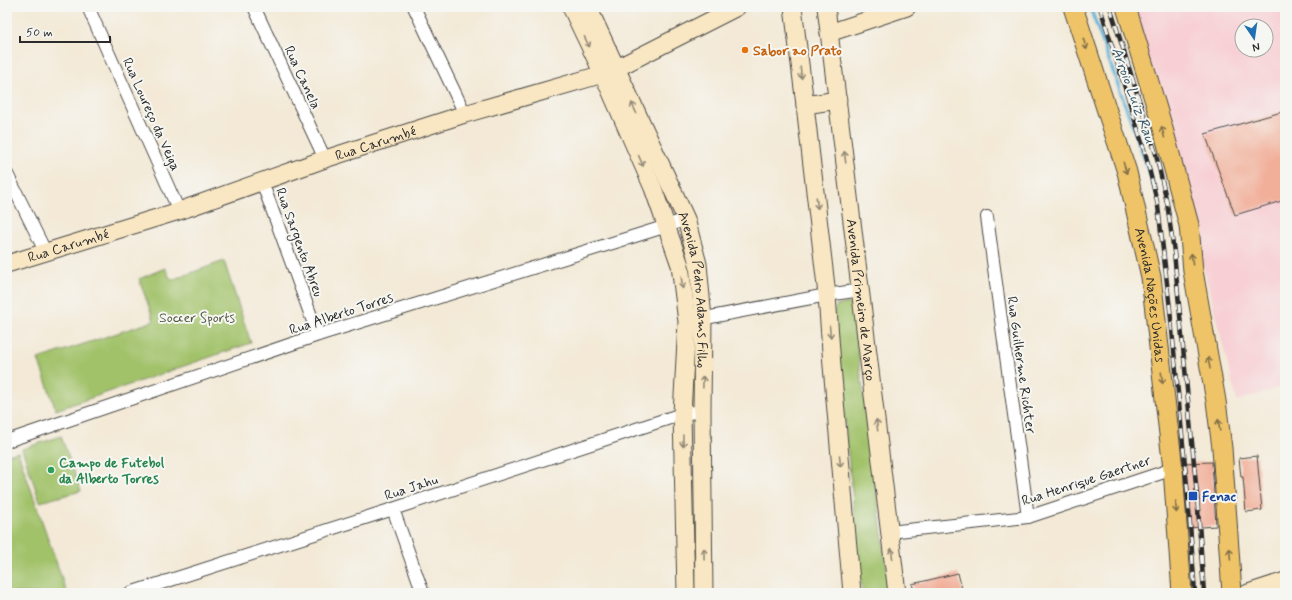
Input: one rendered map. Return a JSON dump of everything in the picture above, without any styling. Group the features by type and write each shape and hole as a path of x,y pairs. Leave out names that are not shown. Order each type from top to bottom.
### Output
{"main road":[{"name":"Avenida Pedro Adams Filho","path":"571,7 610,71 686,219 698,264 695,320 682,414 686,593"},
{"name":"Avenida Pedro Adams Filho","path":"588,7 667,226 680,265 695,320 702,411 704,593"},
{"path":"793,7 827,295 852,593"},
{"name":"Avenida Primeiro de Março","path":"826,7 897,593"},
{"path":"829,33 907,7"},
{"name":"Avenida Nações Unidas","path":"1073,7 1127,172 1151,277 1173,469 1182,593"},
{"path":"1126,7 1162,125 1188,226 1193,271 1216,401 1222,448 1232,593"},
{"name":"Rua Carumbé","path":"7,264 45,251 179,211 325,159 465,114 610,71 733,8"},
{"path":"805,105 838,100"},
{"path":"1248,593 1285,581"}],"street":[{"name":"Rua Loureço da Veiga","path":"88,7 179,211"},
{"name":"Rua Canela","path":"254,7 325,159"},
{"path":"414,7 465,114"},
{"path":"7,174 45,251"},
{"name":"Rua Sargento Abreu","path":"262,182 318,335"},
{"name":"Rua Guilherme Richter","path":"987,217 1028,516"},
{"name":"Rua Alberto Torres","path":"7,441 318,335 686,219"},
{"path":"695,320 861,290"},
{"name":"Rua Jahu","path":"130,593 394,509 682,414 702,411"},
{"name":"Rua Henrique Gaertner","path":"889,532 1028,516 1173,469"},
{"path":"394,509 423,593"}],"shaded area":[{"path":"1130,7 1285,7 1285,386 1237,401 1192,222"}],"green space":[{"name":"Soccer Sports","path":"224,261 251,343 56,410 38,359 154,321 139,279 165,268 171,280"},
{"path":"848,303 852,308 890,593 862,593 834,313 836,306"},
{"name":"Campo de Futebol da Alberto Torres","path":"61,436 81,491 40,502 22,449"},
{"path":"18,452 67,593 7,593 7,455"}],"building":[{"path":"1285,111 1285,200 1235,215 1205,134"},
{"path":"1257,456 1262,510 1246,512 1243,477 1241,477 1239,458"},
{"path":"1212,462 1216,526 1188,528 1183,463"},
{"path":"958,573 963,593 915,593 912,584"}],"waterway":[{"name":"Arroio Luiz Rau","path":"1090,7 1156,191"}],"railway":[{"path":"1100,7 1146,156 1158,206 1170,309 1188,496 1195,593"},
{"path":"1110,7 1156,154 1167,203 1174,252 1197,495 1204,593"}],"place":[{"name":"Sabor ao Prato","path":"745,50"},
{"name":"Campo de Futebol da Alberto Torres","path":"51,470"},
{"name":"Fenac","path":"1193,496"}]}
